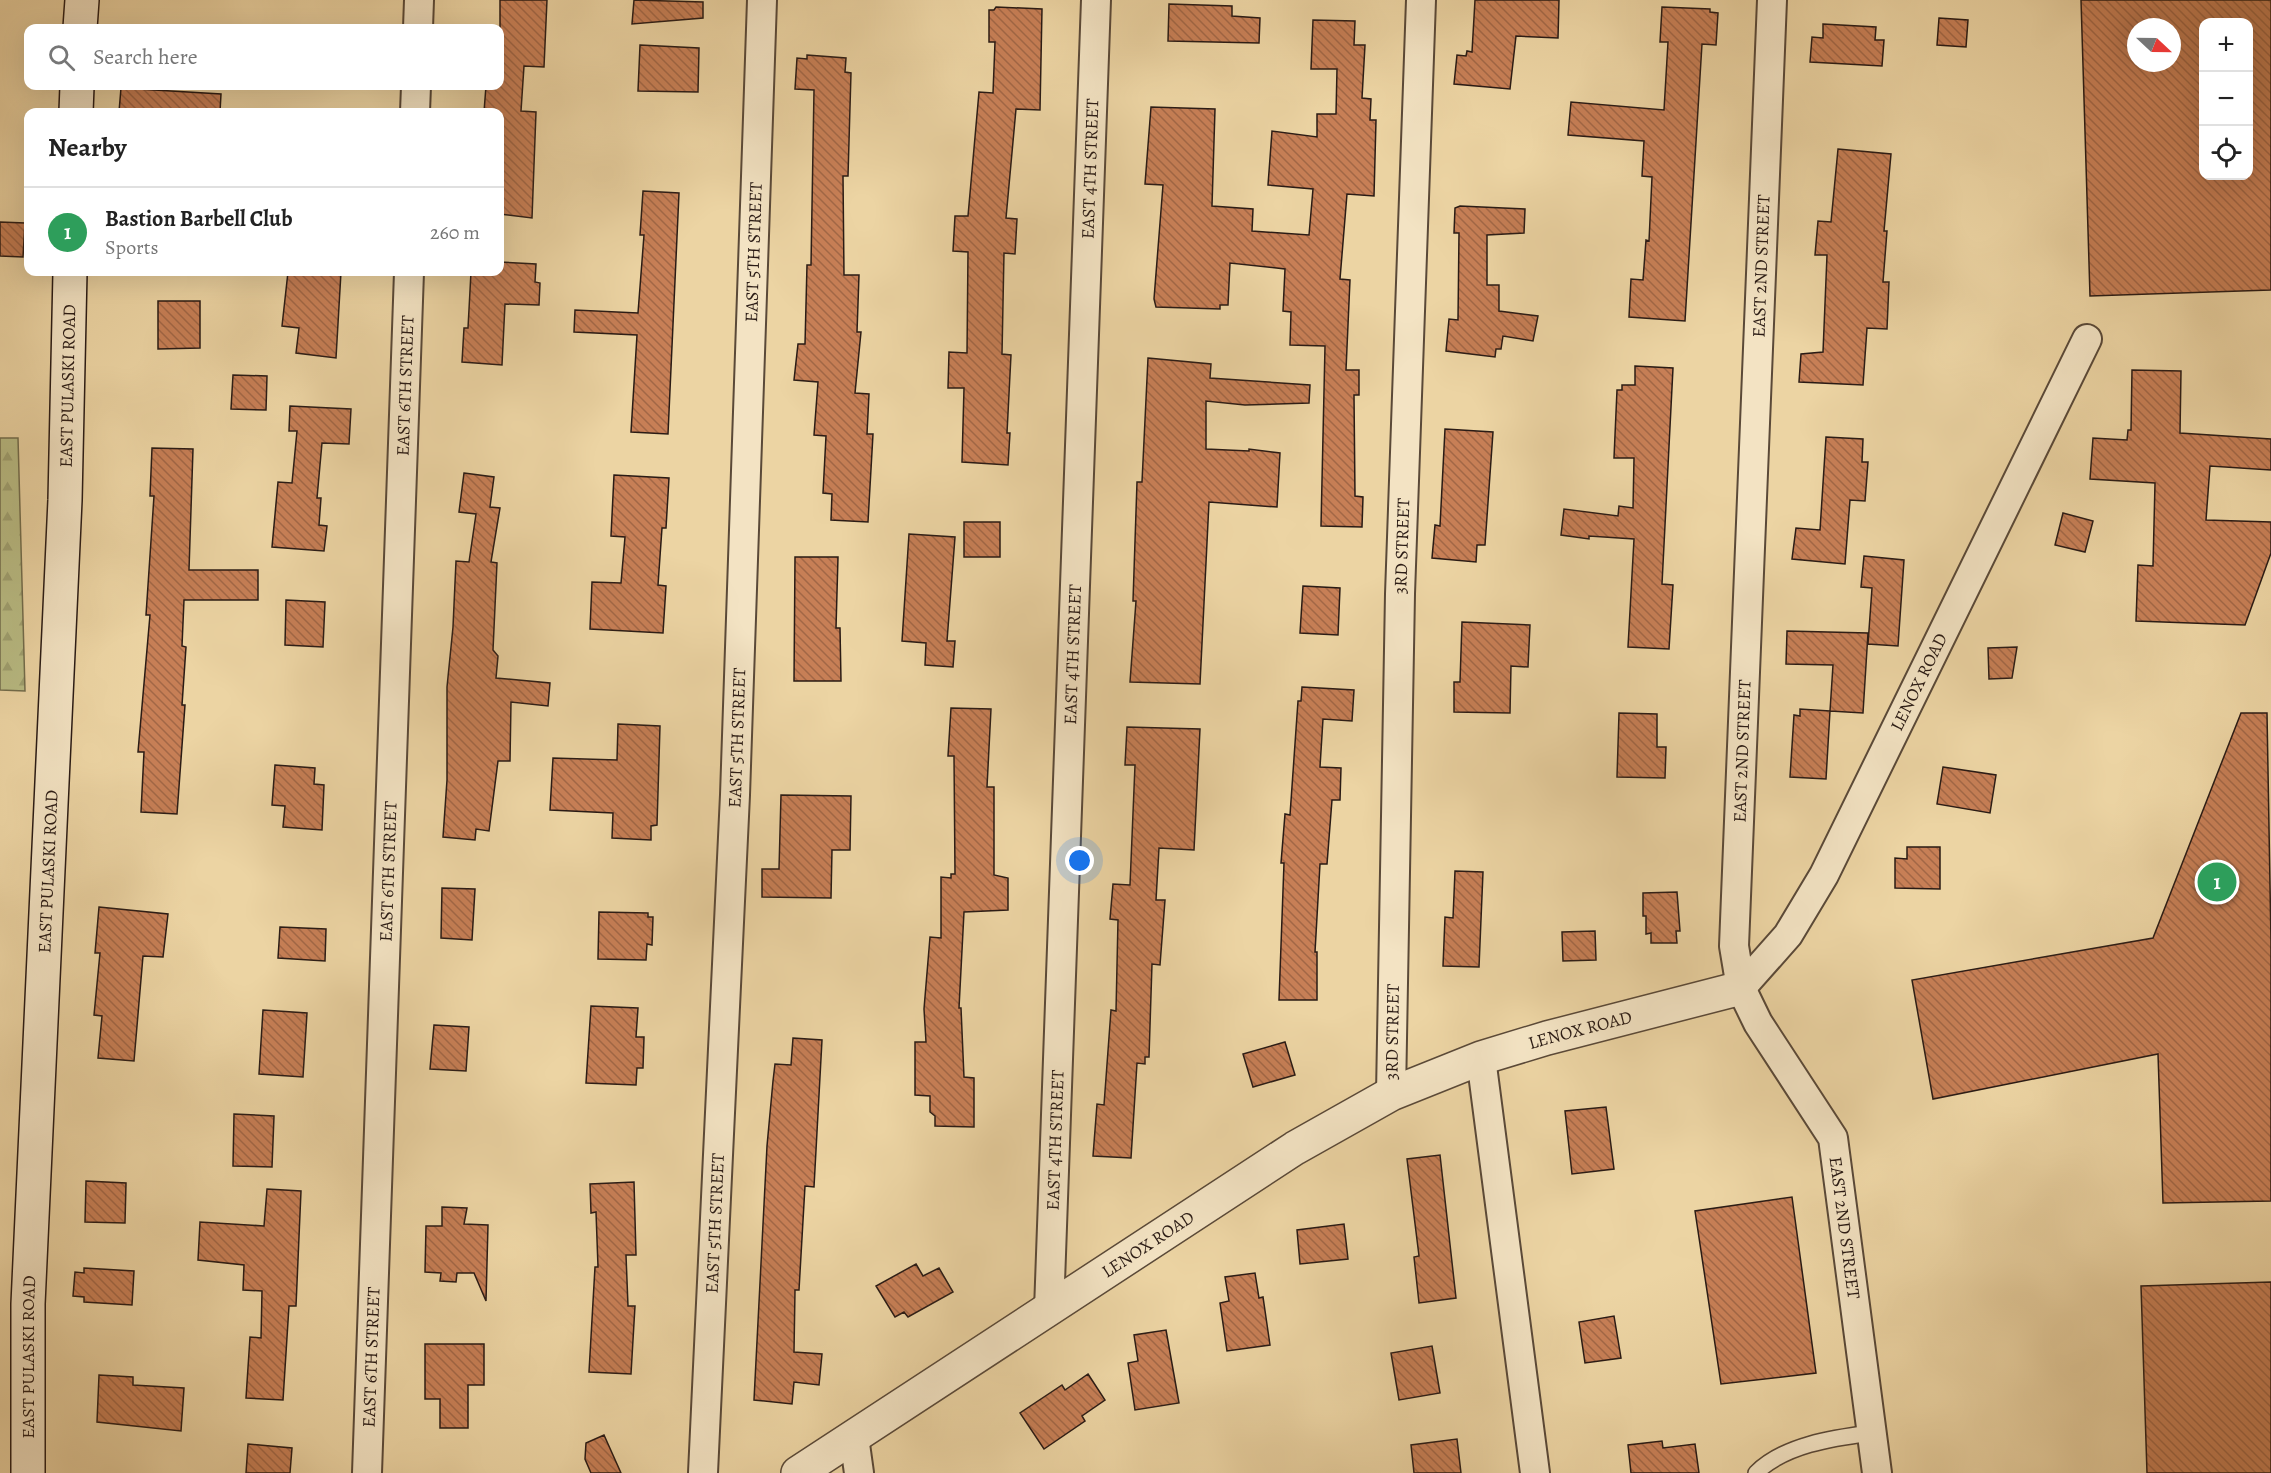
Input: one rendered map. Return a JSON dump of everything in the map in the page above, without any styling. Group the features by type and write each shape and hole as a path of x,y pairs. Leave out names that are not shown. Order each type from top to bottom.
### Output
{"main road":[{"path":"80,24 82,0"},
{"path":"76,108 77,90"},
{"name":"EAST PULASKI ROAD","path":"28,1473 28,1304 65,500 70,276"},
{"name":"LENOX ROAD","path":"798,1473 1295,1148 1390,1094 1480,1058 1547,1038 1741,988"}],"street":[{"path":"418,24 419,0"},
{"name":"EAST 5TH STREET","path":"703,1473 734,819 762,0"},
{"name":"EAST 4TH STREET","path":"1049,1310 1096,0"},
{"name":"3RD STREET","path":"1390,1094 1401,582 1421,0"},
{"name":"EAST 2ND STREET","path":"1772,0 1734,946 1741,988 1758,1023 1833,1138 1877,1473"},
{"path":"415,108 416,90"},
{"name":"EAST 6TH STREET","path":"367,1473 409,276"},
{"name":"LENOX ROAD","path":"1741,988 1788,935 1824,875 2087,339"},
{"path":"1480,1058 1535,1473"},
{"path":"854,1437 859,1473"}],"lane":[{"path":"1756,1473 1791,1452 1822,1439 1871,1433"}],"green space":[{"path":"0,438 18,438 25,691 0,690"}],"building":[{"path":"500,0 547,0 544,67 524,66 521,111 536,112 532,218 504,214 504,108 484,108 486,90 504,90 504,24 500,24"},
{"path":"634,0 703,2 703,18 632,24"},
{"path":"1475,0 1559,0 1558,38 1516,36 1510,89 1454,84 1457,55 1466,56 1467,51 1472,52"},
{"path":"2081,0 2271,0 2271,290 2090,296"},
{"path":"1169,4 1232,6 1232,16 1260,18 1259,43 1168,41"},
{"path":"996,7 1042,9 1040,110 1016,109 1006,218 1017,219 1015,254 1004,253 1002,354 1011,355 1007,433 1010,433 1008,465 962,462 964,388 948,388 949,352 967,353 968,252 953,251 955,216 968,216 979,92 993,93 995,42 989,42 989,10 994,10"},
{"path":"1662,7 1710,9 1710,12 1718,13 1716,45 1702,44 1685,321 1629,317 1631,279 1643,280 1646,240 1649,241 1652,177 1642,176 1644,141 1568,135 1571,102 1664,110 1668,42 1660,42"},
{"path":"1939,18 1968,20 1966,47 1937,45"},
{"path":"1313,20 1355,21 1354,45 1365,45 1362,98 1371,99 1370,120 1376,120 1374,196 1347,194 1340,279 1350,280 1346,370 1359,370 1359,395 1354,395 1355,496 1363,497 1362,527 1321,526 1325,346 1290,345 1291,312 1283,311 1285,269 1230,263 1228,305 1220,305 1220,309 1156,307 1154,299 1163,185 1145,184 1151,107 1215,109 1212,206 1253,209 1252,231 1309,235 1313,189 1268,185 1272,131 1317,137 1317,114 1336,114 1337,69 1311,69"},
{"path":"1823,24 1876,27 1875,40 1884,40 1882,66 1810,62 1812,37 1823,38"},
{"path":"640,45 699,48 698,92 638,91"},
{"path":"807,55 846,58 845,72 851,73 848,176 843,176 844,275 859,275 857,332 861,332 855,393 869,394 867,434 873,434 868,522 831,520 832,494 823,493 826,436 814,435 818,382 794,380 798,344 805,344 807,265 811,265 814,90 795,89 797,58 807,59"},
{"path":"121,90 221,94 220,108 119,108"},
{"path":"1838,149 1891,154 1884,231 1887,231 1883,282 1889,282 1887,329 1867,328 1863,385 1799,382 1801,354 1823,352 1827,255 1815,255 1818,221 1831,222"},
{"path":"643,191 679,193 668,434 631,432 637,335 574,332 575,310 638,313 644,235 640,235"},
{"path":"1460,206 1525,209 1524,233 1487,235 1487,285 1499,285 1499,311 1538,316 1533,341 1503,336 1501,349 1496,349 1495,357 1446,351 1449,319 1458,320 1459,233 1454,233 1455,208"},
{"path":"0,222 24,223 23,257 0,256"},
{"path":"504,262 536,264 535,282 540,283 539,305 505,304 502,365 462,362 464,328 468,328 471,276 504,276"},
{"path":"288,276 341,276 336,358 296,353 299,328 282,326"},
{"path":"158,301 200,301 200,348 158,349"},
{"path":"1148,358 1211,364 1210,378 1310,385 1309,403 1245,405 1206,401 1206,449 1249,451 1249,449 1280,453 1277,507 1209,502 1200,684 1130,682 1136,601 1133,601 1137,482 1142,482"},
{"path":"1635,366 1673,368 1662,584 1673,585 1669,649 1628,647 1634,539 1589,536 1589,539 1561,535 1564,509 1618,516 1619,506 1633,508 1634,458 1614,458 1617,390 1622,390 1622,385 1635,385"},
{"path":"2132,370 2181,371 2180,433 2271,439 2271,470 2210,466 2206,520 2271,522 2271,553 2245,625 2136,621 2138,565 2153,566 2155,483 2090,479 2093,438 2127,440 2128,430 2131,430"},
{"path":"233,375 267,376 266,410 231,409"},
{"path":"290,406 351,409 349,444 322,443 317,498 321,498 319,525 327,526 324,551 272,547 278,482 292,483 297,431 289,431"},
{"path":"1445,429 1493,432 1485,545 1477,545 1476,562 1432,558 1435,525 1440,526"},
{"path":"1826,437 1863,439 1862,462 1868,462 1865,501 1850,500 1845,564 1792,559 1796,528 1820,530"},
{"path":"152,448 193,449 189,570 258,570 258,600 184,600 182,646 186,647 182,705 185,705 177,814 141,812 144,752 138,752 150,615 146,615 154,496 150,496"},
{"path":"464,473 494,477 490,507 500,508 491,562 497,563 493,650 498,656 496,678 550,683 548,706 511,702 510,761 498,761 489,831 476,829 475,840 443,837 447,780 447,687 456,561 469,562 476,514 459,512"},
{"path":"614,475 669,478 666,528 662,528 658,585 666,586 663,633 590,629 592,582 621,583 625,537 611,536"},
{"path":"2063,513 2093,521 2085,552 2055,545"},
{"path":"964,522 1000,522 1000,557 964,557"},
{"path":"909,534 955,537 947,641 955,641 953,667 925,665 926,643 902,641"},
{"path":"1864,556 1904,560 1898,646 1868,644 1872,588 1861,587"},
{"path":"795,557 838,557 836,628 840,628 841,681 794,681"},
{"path":"1303,586 1340,588 1338,635 1300,633"},
{"path":"286,600 325,602 323,647 285,645"},
{"path":"1462,622 1530,625 1528,667 1511,666 1510,713 1454,712 1454,682 1460,682"},
{"path":"1787,631 1868,633 1863,713 1830,711 1833,665 1786,664"},
{"path":"2017,647 2012,678 1989,679 1988,648"},
{"path":"1302,687 1354,690 1352,721 1323,719 1320,767 1341,768 1340,800 1332,800 1327,864 1320,864 1315,952 1317,952 1317,1000 1279,1000 1284,863 1281,863 1285,814 1290,815 1298,701 1301,701"},
{"path":"951,708 991,709 987,787 994,787 994,875 1008,878 1008,910 964,912 959,1008 961,1008 964,1077 974,1078 974,1127 935,1126 935,1116 930,1112 930,1096 915,1095 915,1042 926,1042 924,1009 930,937 941,938 941,877 951,878 951,874 955,874 954,756 948,756"},
{"path":"1800,709 1830,711 1826,779 1790,777 1794,715 1800,716"},
{"path":"1619,713 1657,714 1657,747 1666,747 1665,778 1617,777"},
{"path":"2241,713 2267,713 2271,942 2271,1201 2163,1203 2158,1054 1933,1099 1912,980 2153,938"},
{"path":"618,724 660,726 657,825 651,826 651,840 612,838 613,813 550,810 553,758 617,760"},
{"path":"1127,727 1200,729 1194,850 1159,848 1156,900 1165,900 1160,965 1152,964 1149,1057 1145,1057 1145,1064 1137,1063 1131,1158 1093,1156 1097,1104 1104,1105 1111,1010 1116,1011 1118,920 1110,919 1113,884 1130,885 1135,765 1125,765"},
{"path":"275,765 315,768 314,784 324,785 322,830 283,827 285,806 272,805"},
{"path":"1943,767 1996,775 1990,813 1937,804"},
{"path":"781,795 851,796 850,850 832,850 831,898 762,897 762,869 779,869"},
{"path":"1907,847 1940,847 1940,889 1895,888 1895,858 1907,859"},
{"path":"1455,871 1483,872 1479,967 1443,966 1445,917 1453,918"},
{"path":"442,888 475,889 472,940 441,938"},
{"path":"1677,892 1680,931 1676,931 1677,943 1651,943 1651,933 1646,934 1646,916 1643,916 1643,893"},
{"path":"99,907 168,914 163,957 143,956 134,1061 98,1058 102,1016 94,1015 100,953 95,953"},
{"path":"599,912 648,913 648,917 653,917 652,945 647,944 646,960 598,959"},
{"path":"280,927 326,929 325,961 278,958"},
{"path":"1595,931 1596,960 1563,961 1562,932"},
{"path":"591,1006 638,1008 636,1037 644,1037 643,1068 637,1068 636,1085 586,1083"},
{"path":"263,1010 307,1013 303,1077 259,1074"},
{"path":"434,1025 469,1027 466,1071 430,1069"},
{"path":"793,1038 822,1040 814,1187 805,1186 799,1290 795,1290 794,1352 822,1354 819,1385 794,1382 792,1404 754,1400 767,1146 773,1081 775,1064 791,1065"},
{"path":"1285,1042 1295,1075 1253,1087 1243,1054"},
{"path":"1606,1107 1614,1169 1572,1174 1565,1111"},
{"path":"234,1114 274,1116 272,1167 233,1166"},
{"path":"1440,1155 1456,1298 1419,1303 1414,1257 1419,1256 1407,1159"},
{"path":"86,1181 126,1183 125,1223 85,1222"},
{"path":"634,1182 636,1255 626,1255 628,1306 635,1306 631,1374 589,1372 595,1267 598,1267 596,1212 591,1213 590,1184"},
{"path":"267,1189 301,1191 296,1306 289,1306 283,1400 246,1398 250,1337 261,1338 262,1291 243,1290 244,1265 198,1260 200,1222 264,1226"},
{"path":"1792,1197 1816,1373 1721,1384 1695,1211"},
{"path":"442,1207 467,1208 464,1224 488,1225 486,1301 474,1273 457,1273 456,1282 440,1281 441,1273 425,1272 426,1226 442,1226"},
{"path":"1344,1224 1348,1259 1300,1264 1297,1230"},
{"path":"916,1264 923,1276 939,1268 953,1292 908,1317 904,1312 895,1317 876,1286"},
{"path":"84,1268 134,1271 132,1305 84,1302 84,1297 73,1296 75,1272 84,1273"},
{"path":"1255,1273 1259,1298 1263,1297 1270,1345 1227,1351 1220,1303 1229,1301 1225,1277"},
{"path":"2271,1282 2271,1473 2147,1473 2141,1286"},
{"path":"1614,1316 1621,1358 1585,1363 1579,1322"},
{"path":"1166,1330 1179,1403 1135,1410 1128,1363 1138,1361 1134,1335"},
{"path":"425,1344 484,1344 484,1385 468,1385 468,1428 440,1428 440,1399 425,1399"},
{"path":"1432,1346 1440,1393 1399,1400 1391,1353"},
{"path":"1088,1374 1105,1400 1082,1416 1085,1421 1044,1449 1020,1413 1062,1385 1065,1390"},
{"path":"99,1375 133,1377 133,1385 184,1388 181,1431 97,1422"},
{"path":"604,1435 621,1473 591,1473 585,1459 586,1443"},
{"path":"1457,1439 1461,1473 1414,1473 1411,1445"},
{"path":"1662,1441 1663,1448 1695,1444 1699,1473 1631,1473 1628,1445"},
{"path":"248,1444 292,1448 290,1473 246,1473"}],"place":[{"name":"Bastion Barbell Club","path":"2217,882"}]}
